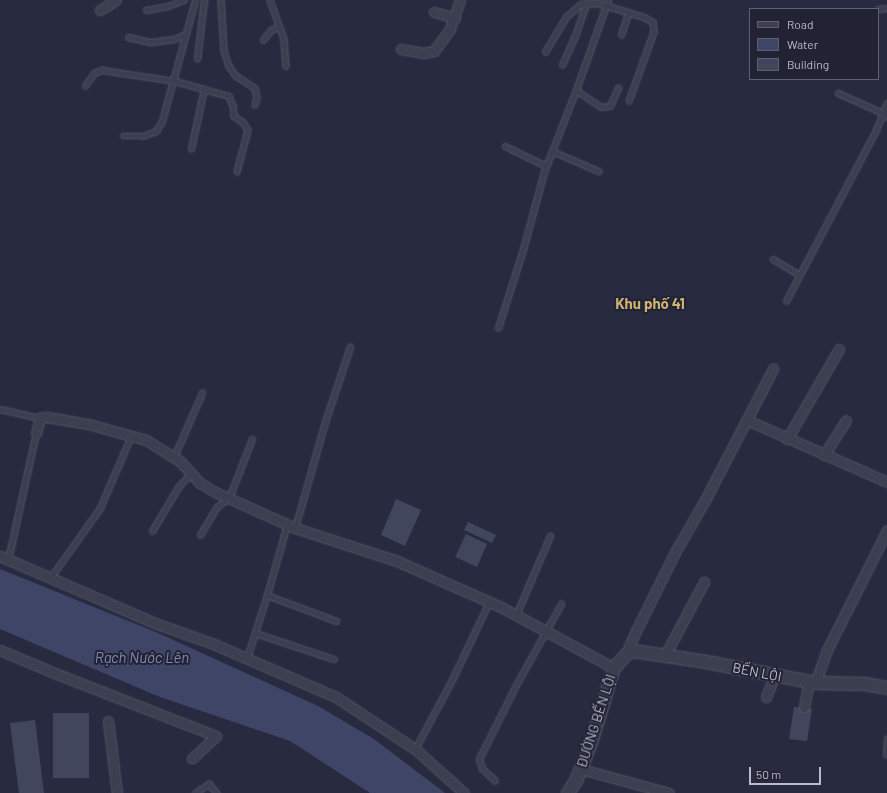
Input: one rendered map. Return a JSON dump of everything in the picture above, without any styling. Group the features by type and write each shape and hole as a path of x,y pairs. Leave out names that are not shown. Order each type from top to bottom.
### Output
{"street":[{"path":"100,10 116,0"},
{"path":"401,49 422,53 434,52 450,29 460,0"},
{"path":"434,12 455,18"},
{"path":"787,439 838,349"},
{"path":"628,653 629,646 674,554 705,500 773,369"},
{"path":"36,433 40,418 47,417 68,420 146,440 180,461 200,483 215,492 291,527 397,561 503,608 614,668"},
{"path":"747,420 887,482"},
{"path":"824,455 846,420"},
{"path":"804,707 812,682 827,650 887,530"},
{"path":"4,558 155,623 216,645 336,697 415,748 464,793"},
{"path":"665,655 704,582"},
{"path":"0,650 57,674 216,736 192,758"},
{"name":"BẾN LỘI","path":"628,653 640,651 812,682 865,684 887,688"},
{"name":"ĐƯỜNG BẾN LỘI","path":"568,793 576,781 591,743 614,668 628,653"},
{"path":"766,698 775,675"},
{"path":"108,721 117,793"},
{"path":"581,768 669,793"}],"lane":[{"path":"146,10 168,6 184,0"},
{"path":"123,136 143,136 156,131 162,121 175,81 195,0"},
{"path":"197,59 204,0"},
{"path":"221,0 224,51 229,66 235,74 255,88 257,98 256,105"},
{"path":"270,0 278,27 284,39 286,66"},
{"path":"498,328 522,253 546,166 576,90 608,0"},
{"path":"546,52 566,17 581,4 598,3 644,17 653,22 655,27 649,49 629,101"},
{"path":"562,64 575,36 586,4"},
{"path":"621,34 628,13"},
{"path":"263,40 271,30 278,27"},
{"path":"128,36 150,42 174,39 186,34"},
{"path":"85,86 94,73 102,70 175,81 229,96 233,106 234,116 243,122 248,130 237,172"},
{"path":"576,90 601,107 610,106 618,88"},
{"path":"191,149 204,89"},
{"path":"838,93 885,114"},
{"path":"786,301 885,114 887,103"},
{"path":"504,146 546,166"},
{"path":"552,151 599,171"},
{"path":"773,259 800,275"},
{"path":"246,658 350,347"},
{"path":"174,457 202,393"},
{"path":"0,409 40,418"},
{"path":"4,558 36,433"},
{"path":"51,578 100,508 131,436"},
{"path":"200,536 217,507 229,498 252,438"},
{"path":"152,531 180,486 191,473"},
{"path":"516,615 550,536"},
{"path":"268,595 336,621"},
{"path":"415,748 452,680 489,602"},
{"path":"495,781 482,769 479,759 515,687 562,604"},
{"path":"255,633 334,660"},
{"path":"886,756 887,739"},
{"path":"195,793 209,784 217,793"}],"water":[{"name":"Rạch Nước Lên","path":"0,569 158,633 318,706 374,739 445,793 370,793 290,741 160,697 0,629"}],"building":[{"path":"396,499 421,510 405,546 381,535"},
{"path":"468,522 496,535 492,543 464,530"},
{"path":"466,534 487,544 477,567 455,557"},
{"path":"794,707 812,709 807,741 789,739"},
{"path":"53,713 89,713 89,778 53,778"},
{"path":"35,720 44,793 19,793 10,723"}],"district":[{"name":"Khu phố 41","path":"650,304"}]}
